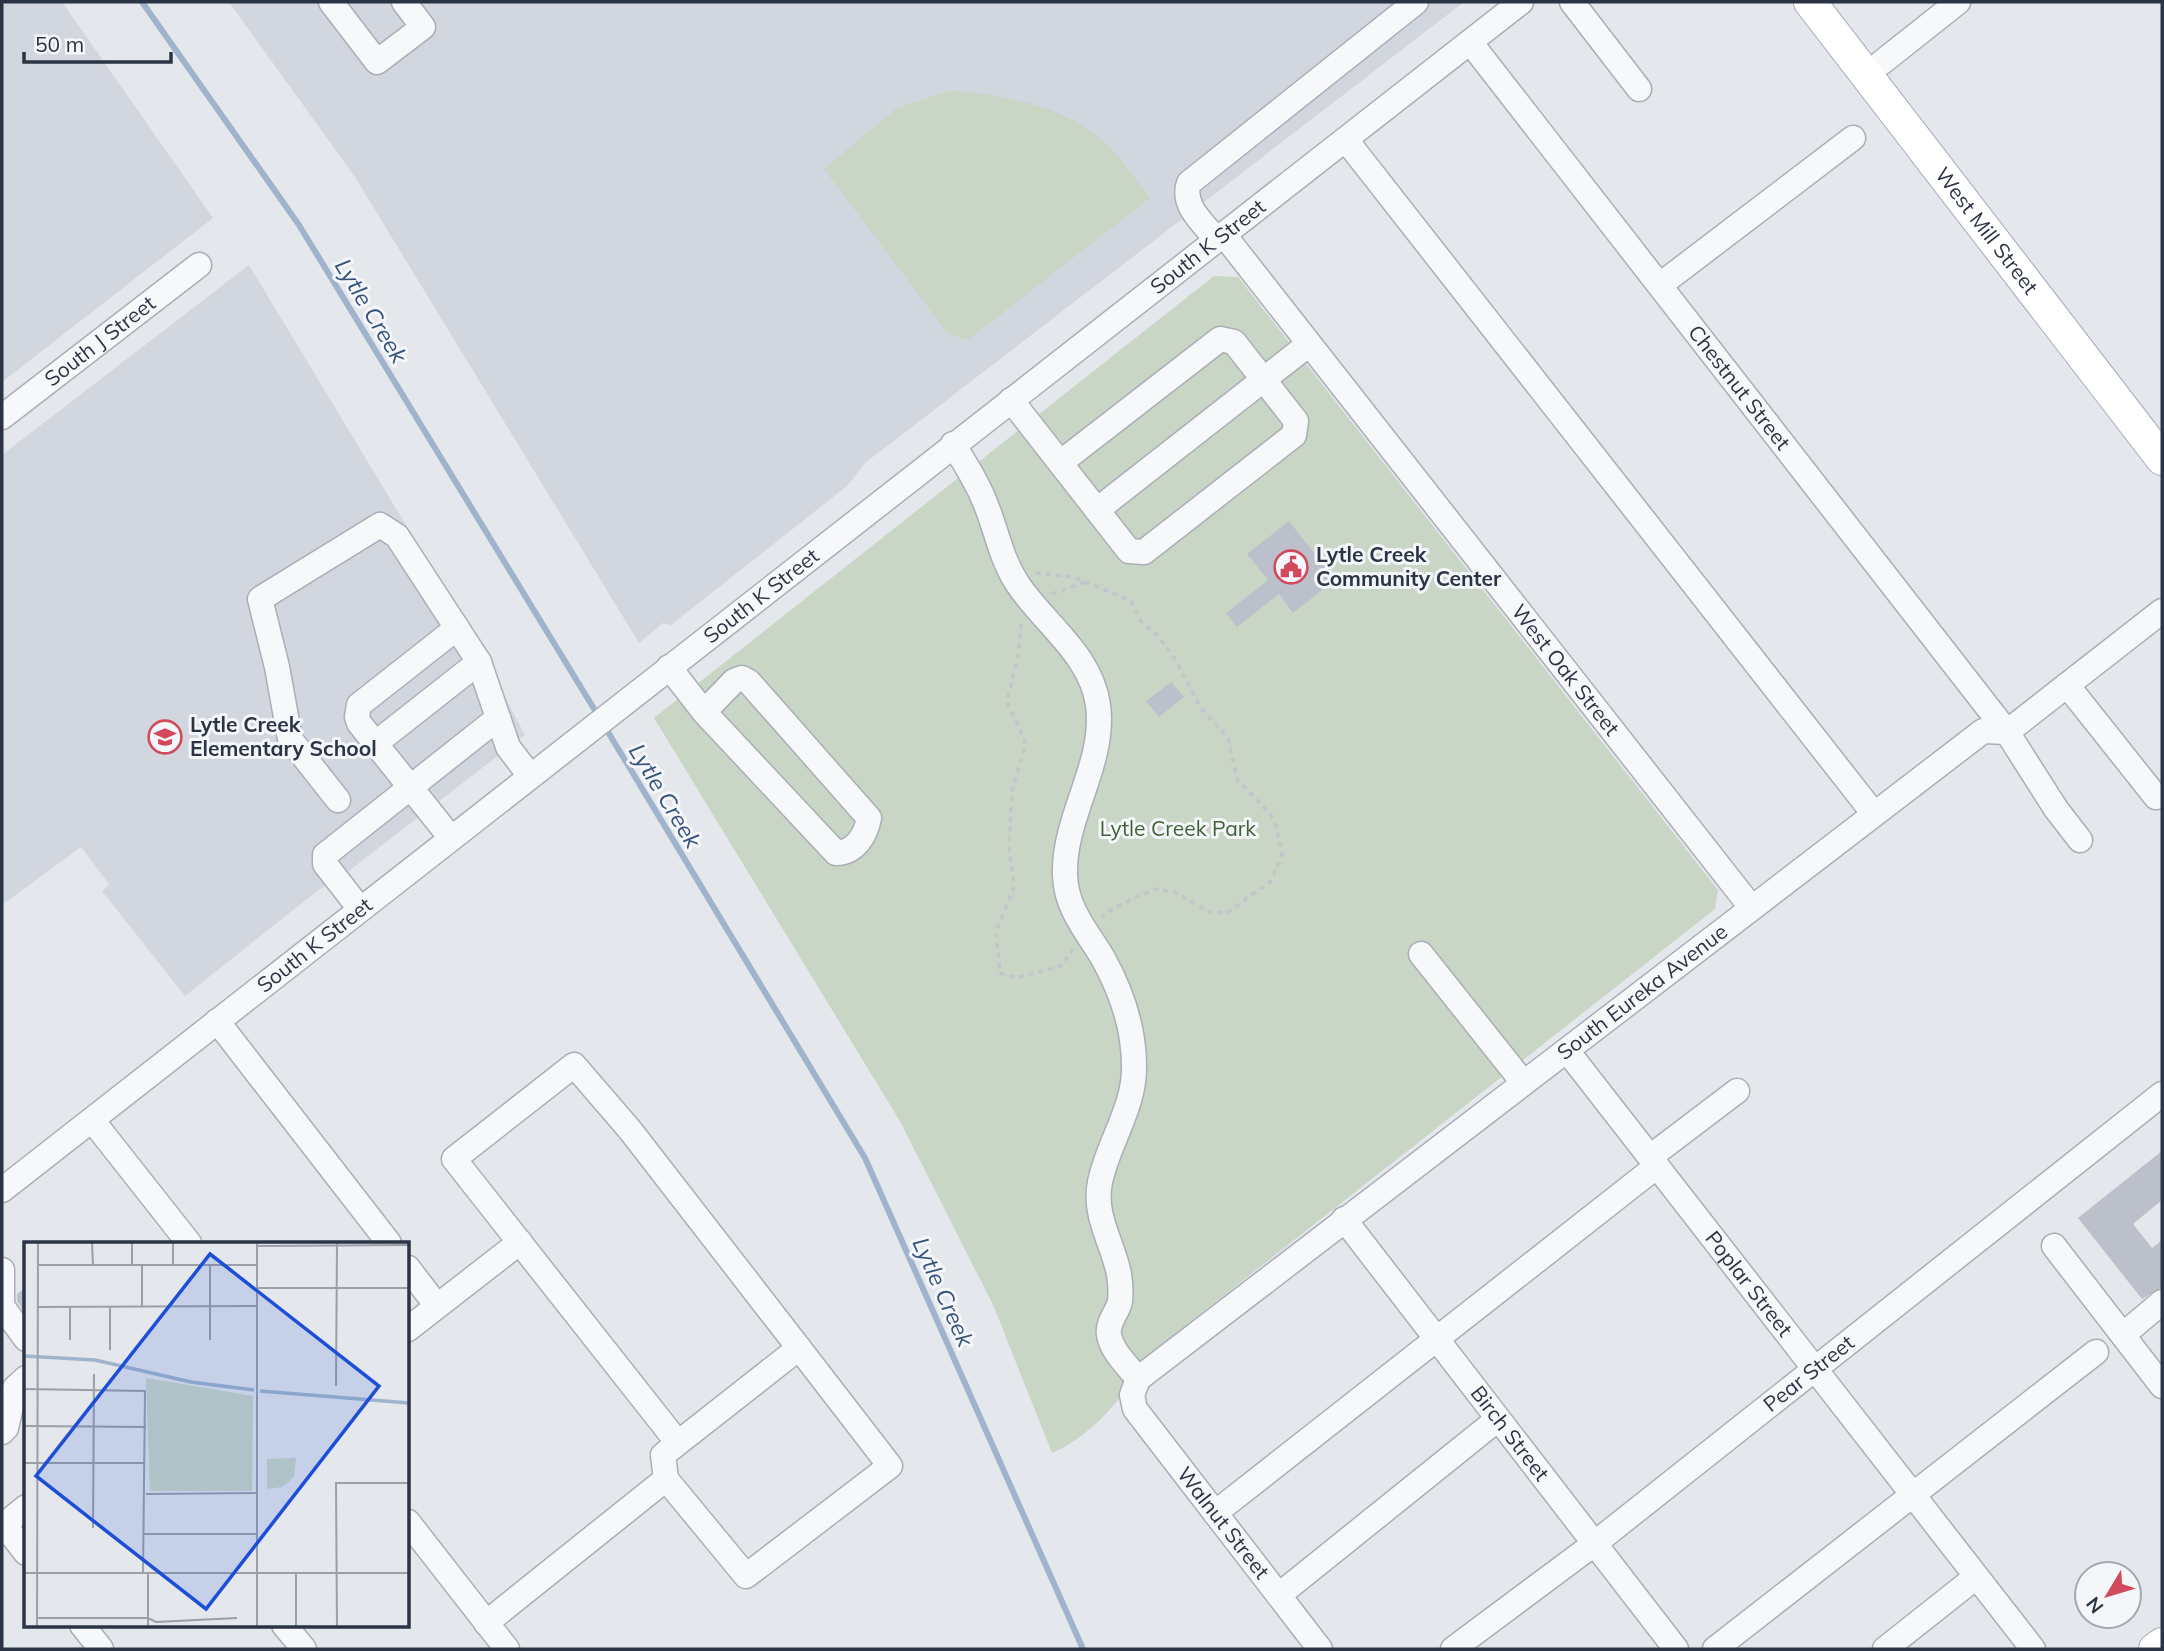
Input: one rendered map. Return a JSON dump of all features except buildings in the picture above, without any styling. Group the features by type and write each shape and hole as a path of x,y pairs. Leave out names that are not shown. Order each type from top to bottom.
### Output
{"main road":[{"name":"West Mill Street","path":"1810,2 2162,459"},
{"name":"West Mill Street","path":"1833,2 2162,425"},
{"path":"2155,1649 2162,1644"}],"street":[{"path":"331,2 377,62 423,27 404,2"},
{"name":"West Oak Street","path":"1416,2 1189,183 1185,193 1187,203 1220,237 1309,344 1751,907"},
{"name":"South K Street","path":"2,1190 1521,2"},
{"path":"1572,2 1639,89"},
{"path":"1881,63 1958,2"},
{"name":"Chestnut Street","path":"1470,42 2007,732 2056,809 2080,840"},
{"path":"1660,285 1853,138"},
{"path":"1346,140 1874,814"},
{"name":"South J Street","path":"2,417 200,265"},
{"path":"1011,400 1060,463 1129,551 1144,552 1294,436 1296,422 1234,342 1220,339 1060,463"},
{"path":"1097,510 1309,344"},
{"name":"Walnut Street","path":"953,444 985,502 1008,567 1017,584 1072,648 1091,681 1098,705 1097,741 1066,842 1065,875 1067,896 1079,923 1116,984 1127,1012 1134,1067 1131,1093 1106,1152 1099,1186 1105,1237 1119,1274 1120,1302 1109,1323 1109,1336 1135,1387 1135,1409 1320,1649"},
{"path":"338,800 290,739 277,667 260,599 380,526 397,536 479,662 508,747 530,776"},
{"name":"South Eureka Avenue","path":"1135,1387 1344,1219 1522,1082 1568,1052 1751,907 1983,731 2007,732 2162,611"},
{"path":"451,838 357,717 359,705 457,628"},
{"path":"376,743 479,662"},
{"path":"669,667 704,712 836,853 846,852 859,842 869,818 749,682 742,678 734,681 704,712"},
{"path":"2067,685 2156,797"},
{"path":"360,909 325,864 325,855 498,718"},
{"path":"1421,954 1522,1082"},
{"path":"217,1021 388,1242"},
{"name":"Poplar Street","path":"1568,1052 2034,1649"},
{"path":"678,1443 454,1159 574,1065 630,1130 799,1348 890,1466 746,1576 666,1479 663,1455 799,1348"},
{"path":"1215,1513 1436,1339 1737,1091"},
{"name":"Pear Street","path":"1453,1649 1594,1544 2162,1094"},
{"path":"92,1120 188,1242"},
{"name":"Birch Street","path":"1344,1219 1676,1649"},
{"path":"410,1327 520,1242"},
{"path":"2054,1246 2162,1385"},
{"path":"2,1270 2,1306 24,1336"},
{"path":"410,1271 437,1306"},
{"path":"2123,1335 2162,1302"},
{"path":"1715,1649 2096,1352"},
{"path":"2,1432 6,1428 15,1388 24,1380"},
{"path":"1279,1595 1498,1419"},
{"path":"486,1623 666,1479"},
{"path":"24,1508 3,1523 24,1550"},
{"path":"410,1525 507,1649"},
{"path":"1885,1649 1976,1577"},
{"path":"83,1626 102,1649"},
{"path":"286,1626 304,1649"}],"shaded area":[{"path":"2,2 62,2 213,218 2,382"},
{"path":"229,2 1464,2 865,463 847,486 671,625 663,623 639,643 355,177"},
{"path":"249,265 474,638 525,735 346,873 317,891 185,996 102,891 109,884 81,847 2,905 2,455"}],"green space":[{"path":"951,90 1011,99 1068,118 1109,146 1150,198 968,340 948,334 824,169 897,108"},
{"name":"Lytle Creek Park","path":"1214,276 1238,277 1718,890 1715,909 1157,1348 1099,1421 1069,1444 1052,1453 994,1307 901,1123 654,718"}],"waterway":[{"name":"Lytle Creek","path":"142,2 299,225 599,717"},
{"name":"Lytle Creek","path":"605,727 865,1158 1083,1649"}],"place":[{"name":"Lytle Creek Community Center","path":"1291,567"},
{"name":"Lytle Creek Elementary School","path":"165,737"}]}
